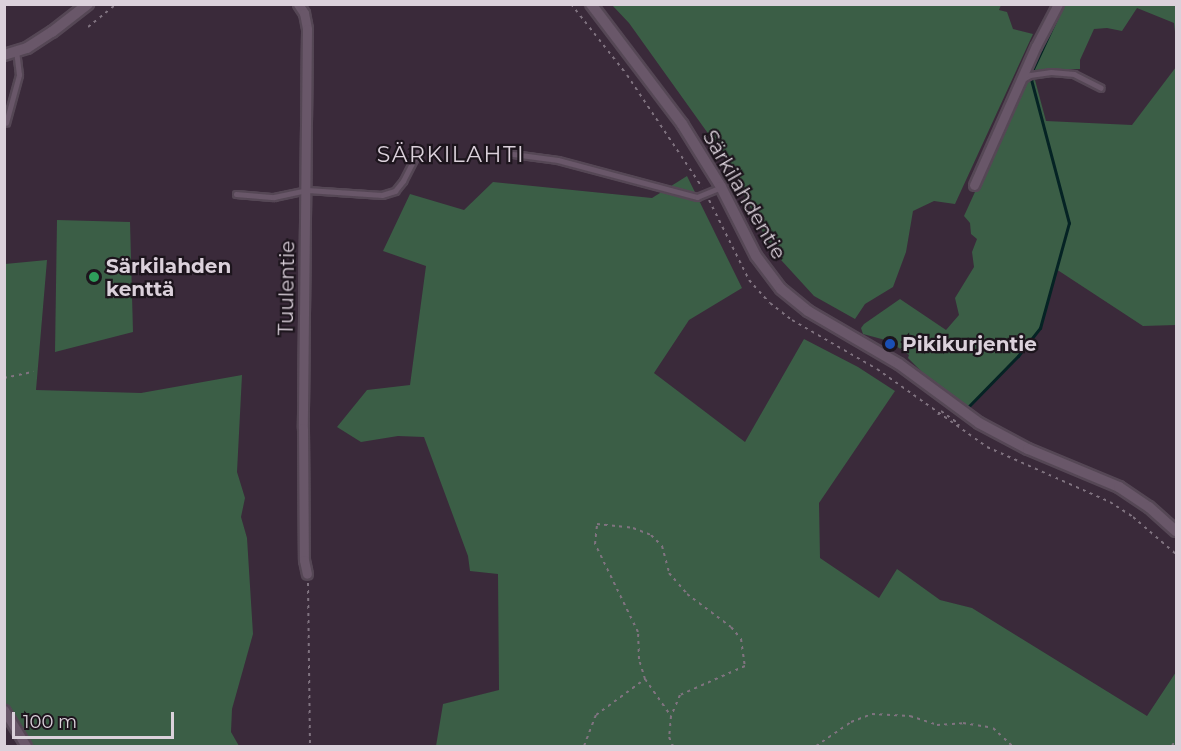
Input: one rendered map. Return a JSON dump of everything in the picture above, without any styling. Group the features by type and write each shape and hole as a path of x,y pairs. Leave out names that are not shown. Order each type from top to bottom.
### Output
{"street":[{"path":"4,55 52,32 88,4"},
{"name":"Tuulentie","path":"298,4 304,13 307,29 303,439 304,560 308,574"},
{"name":"Särkilahdentie","path":"591,4 682,124 721,187 742,232 764,268 795,301 892,359 979,423 1028,449 1119,487 1149,507 1176,531"},
{"path":"974,184 1058,4"},
{"path":"4,710 26,747"}],"lane":[{"path":"6,123 19,75 16,51"},
{"path":"1021,81 1030,75 1051,72 1074,74 1101,88"},
{"path":"236,194 273,197 307,190 382,195 395,191 403,181 418,152"},
{"path":"513,154 558,160 696,197 706,195 721,187"}],"path":[{"path":"88,27 116,4"},
{"path":"571,4 627,75 706,195 741,266 770,303 810,332 877,369 957,428 1019,464 1110,502 1133,517 1176,554"},
{"path":"4,378 33,372"},
{"path":"671,716 645,679 639,659 638,632 595,544 597,524 633,528 651,535 662,546 669,573 687,594 731,627 741,639 745,666 680,695 671,716 669,738 673,747"},
{"path":"308,574 310,747"},
{"path":"584,747 596,715 645,679"},
{"path":"816,747 851,722 872,714 910,716 938,725 963,723 993,728 1012,747"},
{"path":"1172,747 1176,739"}],"green space":[{"path":"612,5 1001,5 999,10 1007,12 1013,29 1033,34 955,204 934,201 913,211 906,252 893,287 865,304 855,319 814,296 771,249 727,160 629,23"},
{"path":"1063,5 1176,5 1176,41 1174,23 1137,8 1122,31 1107,28 1094,29 1080,60 1080,69 1032,70"},
{"path":"1176,67 1176,325 1143,326 1056,269 1040,328 1018,356 967,408 931,381 908,358 909,355 889,341 863,334 861,328 864,324 900,299 946,330 959,315 955,298 974,267 972,252 977,239 971,234 970,223 964,216 1025,82 1035,80 1046,121 1132,125"},
{"path":"687,176 742,288 689,320 654,373 745,442 804,339 858,367 895,391 819,503 820,558 879,598 897,569 940,600 972,608 1147,716 1176,672 1176,746 436,746 443,704 499,690 498,574 470,571 468,556 424,437 398,436 361,442 337,427 367,390 410,385 426,266 383,251 410,194 464,210 493,182 652,198"},
{"name":"Särkilahden kenttä","path":"57,220 130,222 133,332 55,352"},
{"path":"47,260 36,390 141,393 242,375 237,472 245,498 241,517 247,538 253,634 232,709 231,732 239,746 26,746 5,710 5,264"}],"waterway":[{"path":"967,408 1018,356 1040,328 1069,223 1030,75 1063,4"}],"place":[{"name":"Särkilahden kenttä","path":"94,277"},
{"name":"Pikikurjentie","path":"890,344"}],"district":[{"name":"SÄRKILAHTI","path":"451,155"}]}
